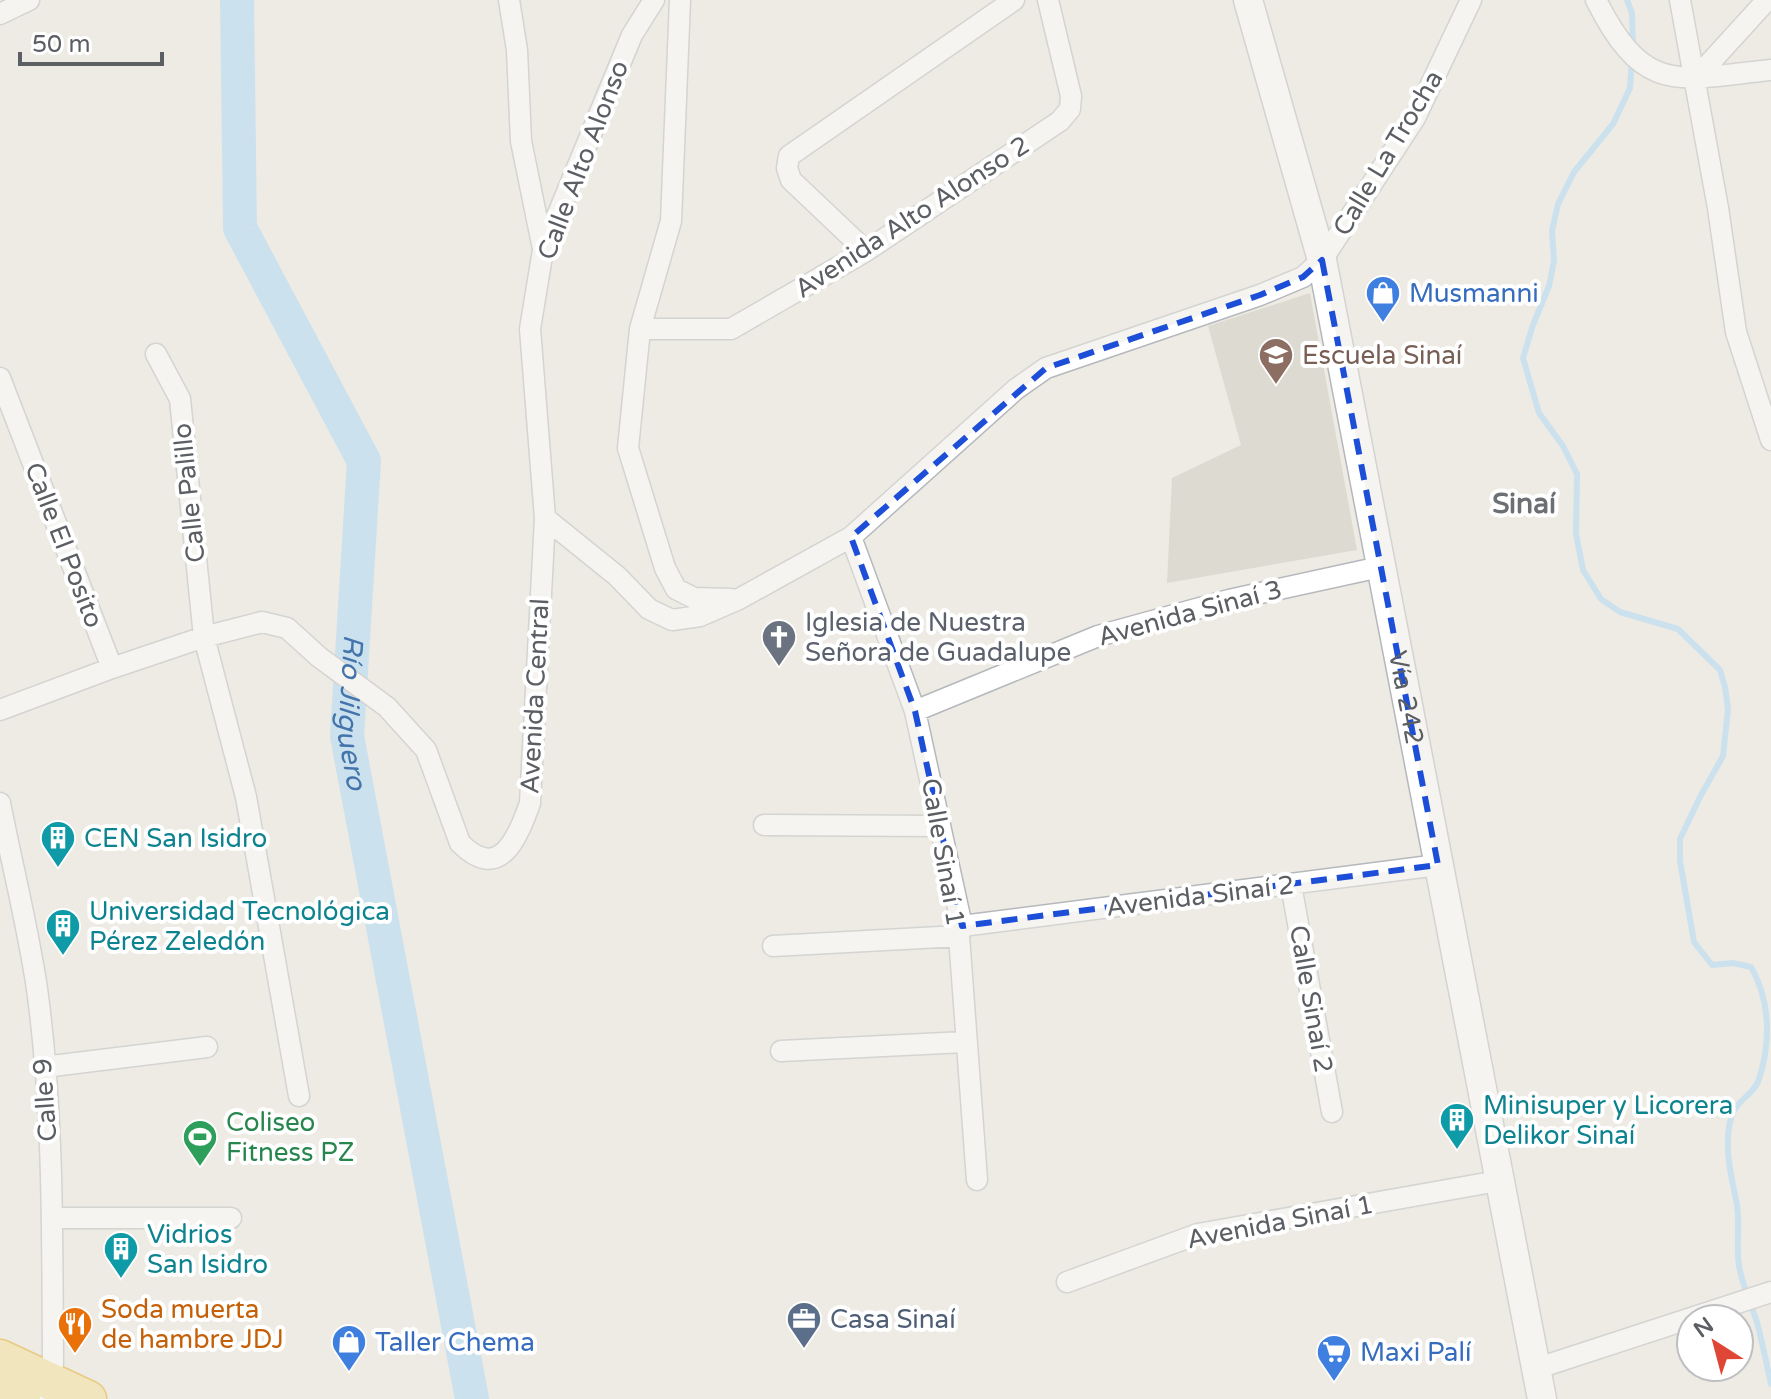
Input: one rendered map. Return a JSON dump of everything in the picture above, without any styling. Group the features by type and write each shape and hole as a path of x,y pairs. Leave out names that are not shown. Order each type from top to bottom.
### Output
{"highway":[{"path":"0,1358 39,1394"},
{"path":"0,1389 88,1399"}],"main road":[{"name":"Vía 242","path":"1248,0 1322,260 1542,1399"}],"street":[{"path":"0,14 29,0"},
{"path":"509,0 517,50 521,141 543,250"},
{"name":"Calle Alto Alonso","path":"545,518 530,329 543,250 632,35 654,0"},
{"path":"680,0 671,221 640,329 628,448 665,568 676,589 694,598 739,599"},
{"path":"866,251 791,180 787,168 789,156 1014,0"},
{"name":"Avenida Alto Alonso 2","path":"640,329 731,329 866,251 1060,121 1070,109 1071,96 1048,0"},
{"name":"Calle La Trocha","path":"1322,260 1415,118 1471,0"},
{"path":"1596,0 1610,28 1646,68 1666,76 1696,78 1771,70"},
{"path":"1680,0 1696,78 1736,332 1771,440"},
{"path":"1696,78 1767,0"},
{"path":"545,518 617,576 649,609 672,620 700,616 739,599 851,537 1016,389 1046,368 1260,295 1303,277 1322,260"},
{"name":"Calle Palillo","path":"156,354 180,399 204,637 246,797 299,1096"},
{"name":"Calle El Posito","path":"0,378 112,668"},
{"name":"Avenida Central","path":"0,710 204,637 262,622 287,628 319,657 387,707 426,750 460,843 482,860 495,858 509,848 521,828 530,803 545,518"},
{"name":"Calle Sinaí 1","path":"851,537 915,711 940,826 960,931 965,1042 977,1180"},
{"name":"Avenida Sinaí 3","path":"915,711 1098,636 1229,600 1380,567"},
{"name":"Calle 9","path":"0,803 7,880 37,988 44,1067 52,1218 39,1394"},
{"path":"764,825 940,826"},
{"name":"Avenida Sinaí 2","path":"773,946 960,931 1438,865"},
{"name":"Calle Sinaí 2","path":"1291,885 1332,1112"},
{"path":"781,1051 965,1042"},
{"path":"44,1067 207,1047"},
{"name":"Avenida Sinaí 1","path":"1067,1282 1198,1234 1498,1181"},
{"path":"52,1218 231,1218"},
{"path":"1535,1369 1771,1292"}],"highlighted area":[{"path":"1322,260 1438,865 962,926 915,711 851,537 1046,368 1260,295 1303,277"}],"shaded area":[{"name":"Escuela Sinaí","path":"1310,293 1357,550 1167,583 1172,478 1241,445 1208,326"}],"waterway":[{"name":"Río Jilguero","path":"237,0 240,228 364,461 347,736 472,1399"},
{"path":"1627,0 1632,13 1633,47"},
{"path":"1632,59 1630,88 1613,124 1574,172 1558,204 1552,231 1554,261 1549,286 1523,358 1539,413 1563,446 1577,474 1576,534 1583,570 1601,599 1620,612 1678,629 1720,670 1725,687 1728,709 1723,756 1680,839 1680,861 1694,942 1712,965 1733,963 1751,967 1758,980 1765,1009 1767,1038 1762,1068 1758,1082 1734,1110 1728,1147 1738,1213 1739,1266 1771,1384"}],"place":[{"name":"Musmanni","path":"1383,324"},
{"name":"Escuela Sinaí","path":"1276,386"},
{"name":"Iglesia de Nuestra Señora de Guadalupe","path":"779,668"},
{"name":"CEN San Isidro","path":"58,869"},
{"name":"Universidad Tecnológica Pérez Zeledón","path":"63,957"},
{"name":"Minisuper y Licorera Delikor Sinaí","path":"1457,1151"},
{"name":"Coliseo Fitness PZ","path":"200,1168"},
{"name":"Vidrios San Isidro","path":"121,1280"},
{"name":"Casa Sinaí","path":"804,1350"},
{"name":"Soda muerta de hambre JDJ","path":"75,1355"},
{"name":"Taller Chema","path":"349,1373"},
{"name":"Maxi Palí","path":"1334,1383"}],"district":[{"name":"Sinaí","path":"1524,504"}]}
